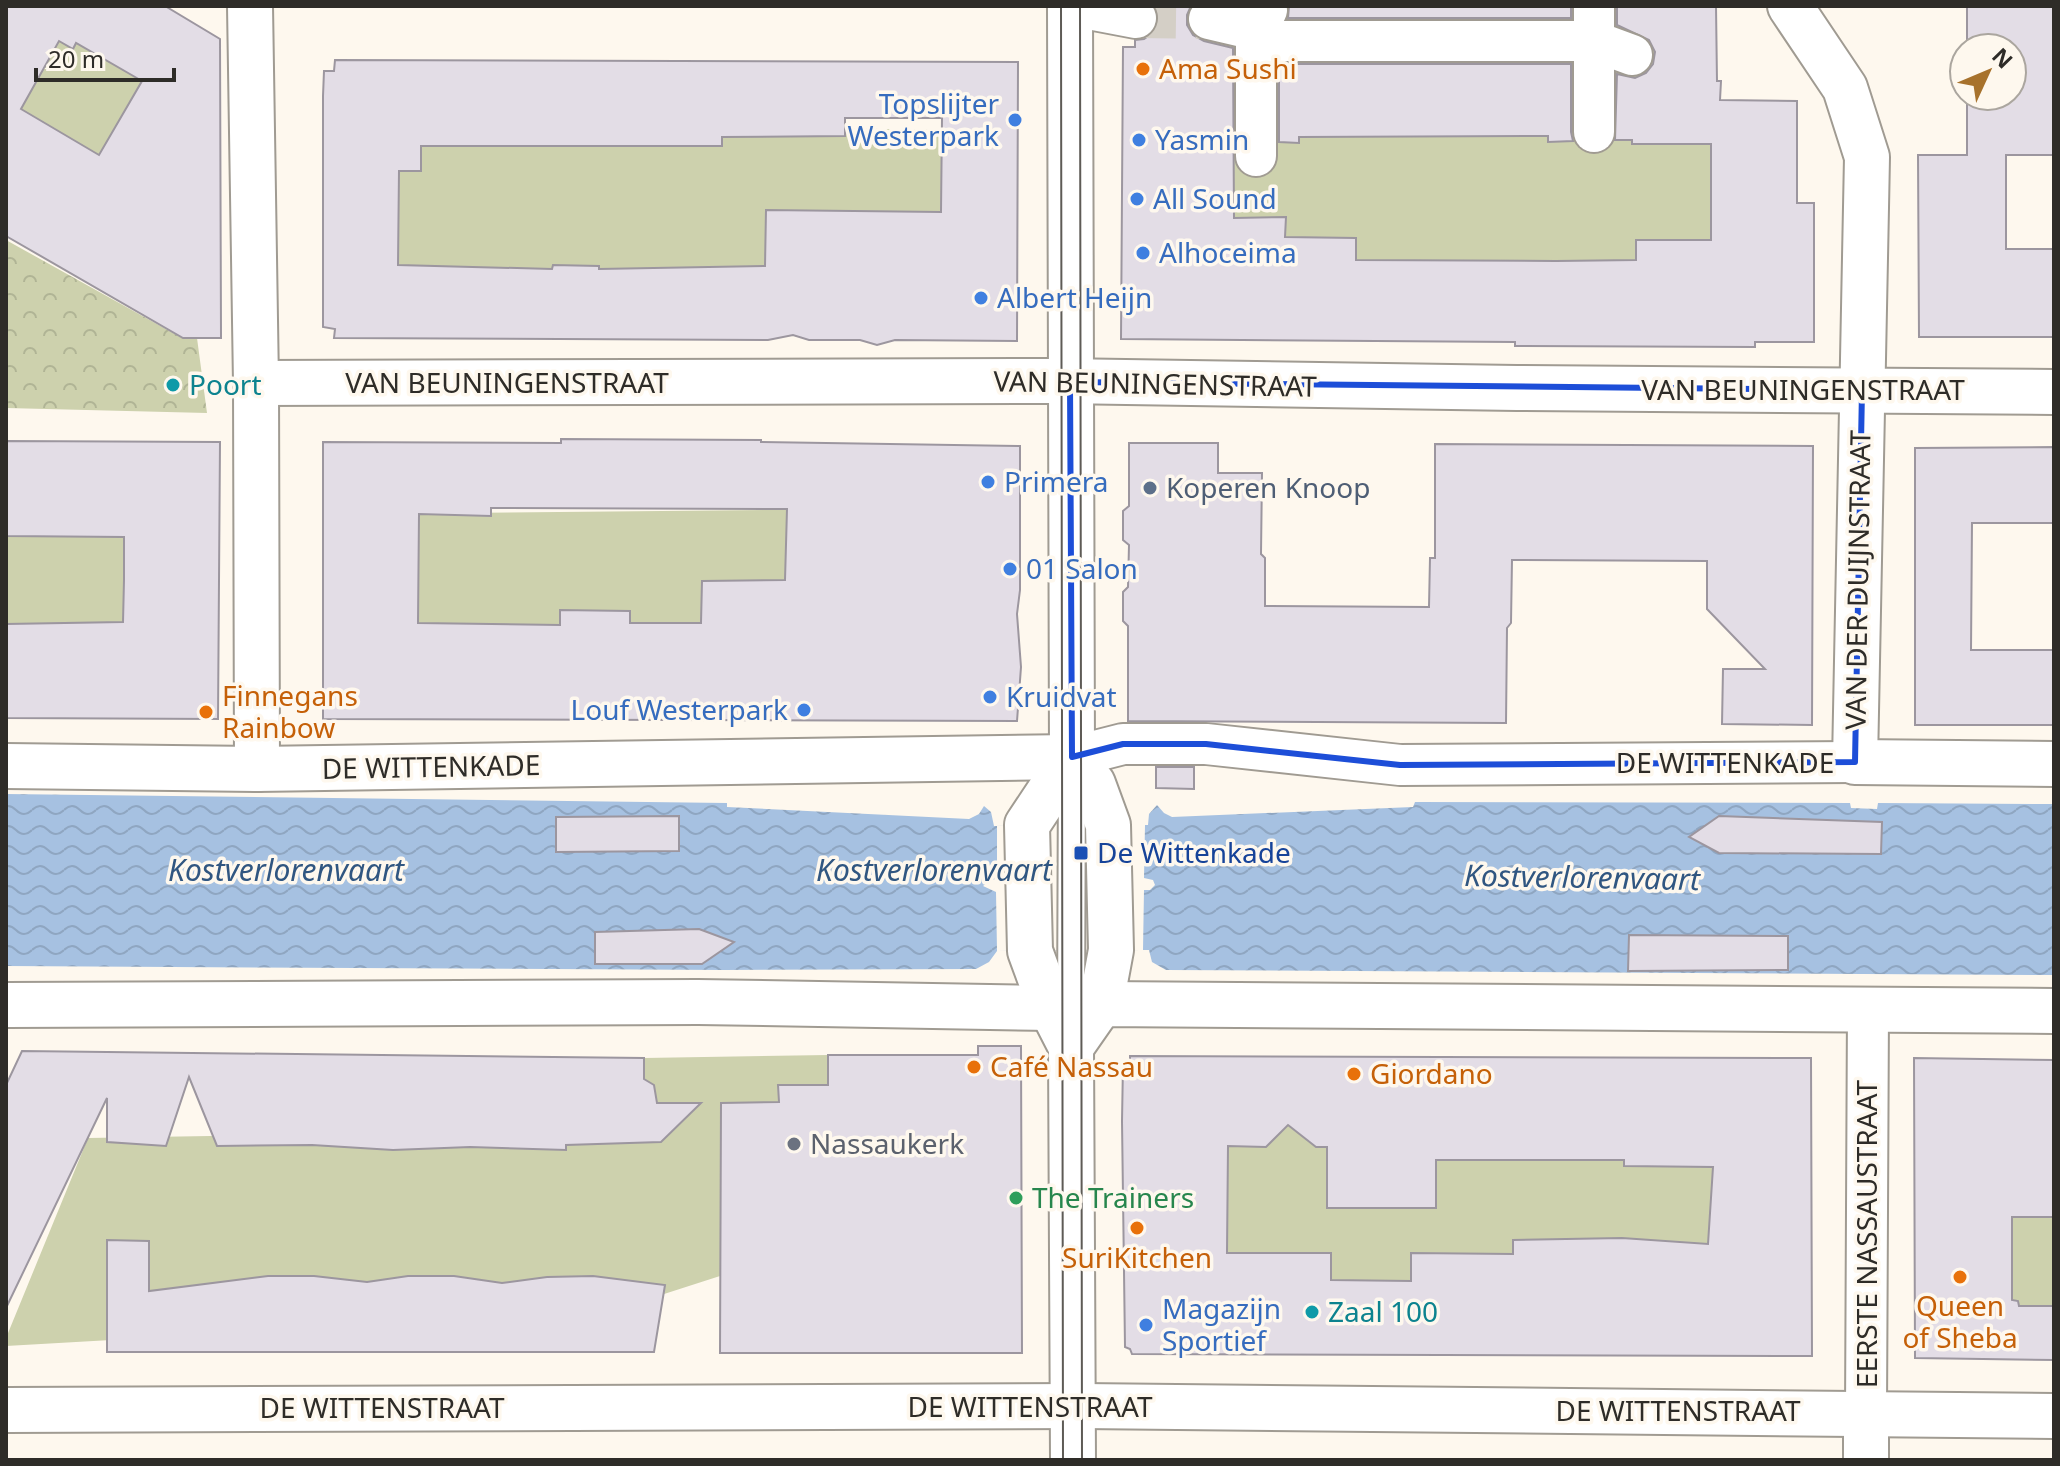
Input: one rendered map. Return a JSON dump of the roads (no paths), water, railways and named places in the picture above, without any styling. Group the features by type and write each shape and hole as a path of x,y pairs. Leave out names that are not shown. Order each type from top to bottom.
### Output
{"street":[{"path":"250,6 256,383 257,769"},
{"path":"1074,1016 1071,951 1027,825 1072,757 1071,6 1136,18"},
{"name":"VAN DER DUIJNSTRAAT","path":"1790,6 1845,88 1867,157 1855,762"},
{"path":"1209,19 1262,18"},
{"path":"1262,18 1277,41 1594,24 1632,55"},
{"path":"1256,156 1262,18"},
{"path":"1594,24 1594,132"},
{"name":"VAN BEUNINGENSTRAAT","path":"256,383 1070,382 2054,392"},
{"name":"DE WITTENKADE","path":"6,766 257,769 1072,757 1123,744 1206,744 1400,765 2054,764"},
{"path":"1072,757 1093,784 1071,951 1074,1016 1073,1460"},
{"path":"6,1005 698,1002 1074,1016 1868,1008 2054,1011"},
{"name":"EERSTE NASSAUSTRAAT","path":"1866,1460 1868,1008"},
{"name":"DE WITTENSTRAAT","path":"6,1410 1072,1406 2054,1416"}],"water":[{"name":"Kostverlorenvaart","path":"6,794 727,803 727,807 969,819 979,814 984,806 991,812 994,826 1148,825 1149,814 1157,805 1172,817 1413,807 1415,802 1850,803 1851,808 1877,809 1878,803 2054,804 2054,975 1166,970 1152,962 1149,950 997,951 989,962 976,969 6,966"}],"tunnel":[{"path":"1136,18 1209,19"}],"tram line":[{"path":"1061,6 1063,1460"},
{"path":"1080,6 1082,1460"}],"place":[{"name":"Ama Sushi","path":"1143,69"},
{"name":"Topslijter Westerpark","path":"1015,120"},
{"name":"Yasmin","path":"1139,140"},
{"name":"All Sound","path":"1137,199"},
{"name":"Alhoceima","path":"1143,253"},
{"name":"Albert Heijn","path":"981,298"},
{"name":"Poort","path":"173,385"},
{"name":"Primera","path":"988,482"},
{"name":"Koperen Knoop","path":"1150,488"},
{"name":"01 Salon","path":"1010,569"},
{"name":"Kruidvat","path":"990,697"},
{"name":"Louf Westerpark","path":"804,710"},
{"name":"Finnegans Rainbow","path":"206,712"},
{"name":"De Wittenkade","path":"1081,853"},
{"name":"Café Nassau","path":"974,1067"},
{"name":"Giordano","path":"1354,1074"},
{"name":"Nassaukerk","path":"794,1144"},
{"name":"The Trainers","path":"1016,1198"},
{"name":"SuriKitchen","path":"1137,1228"},
{"name":"Queen of Sheba","path":"1960,1277"},
{"name":"Zaal 100","path":"1312,1312"},
{"name":"Magazijn Sportief","path":"1146,1325"}]}
